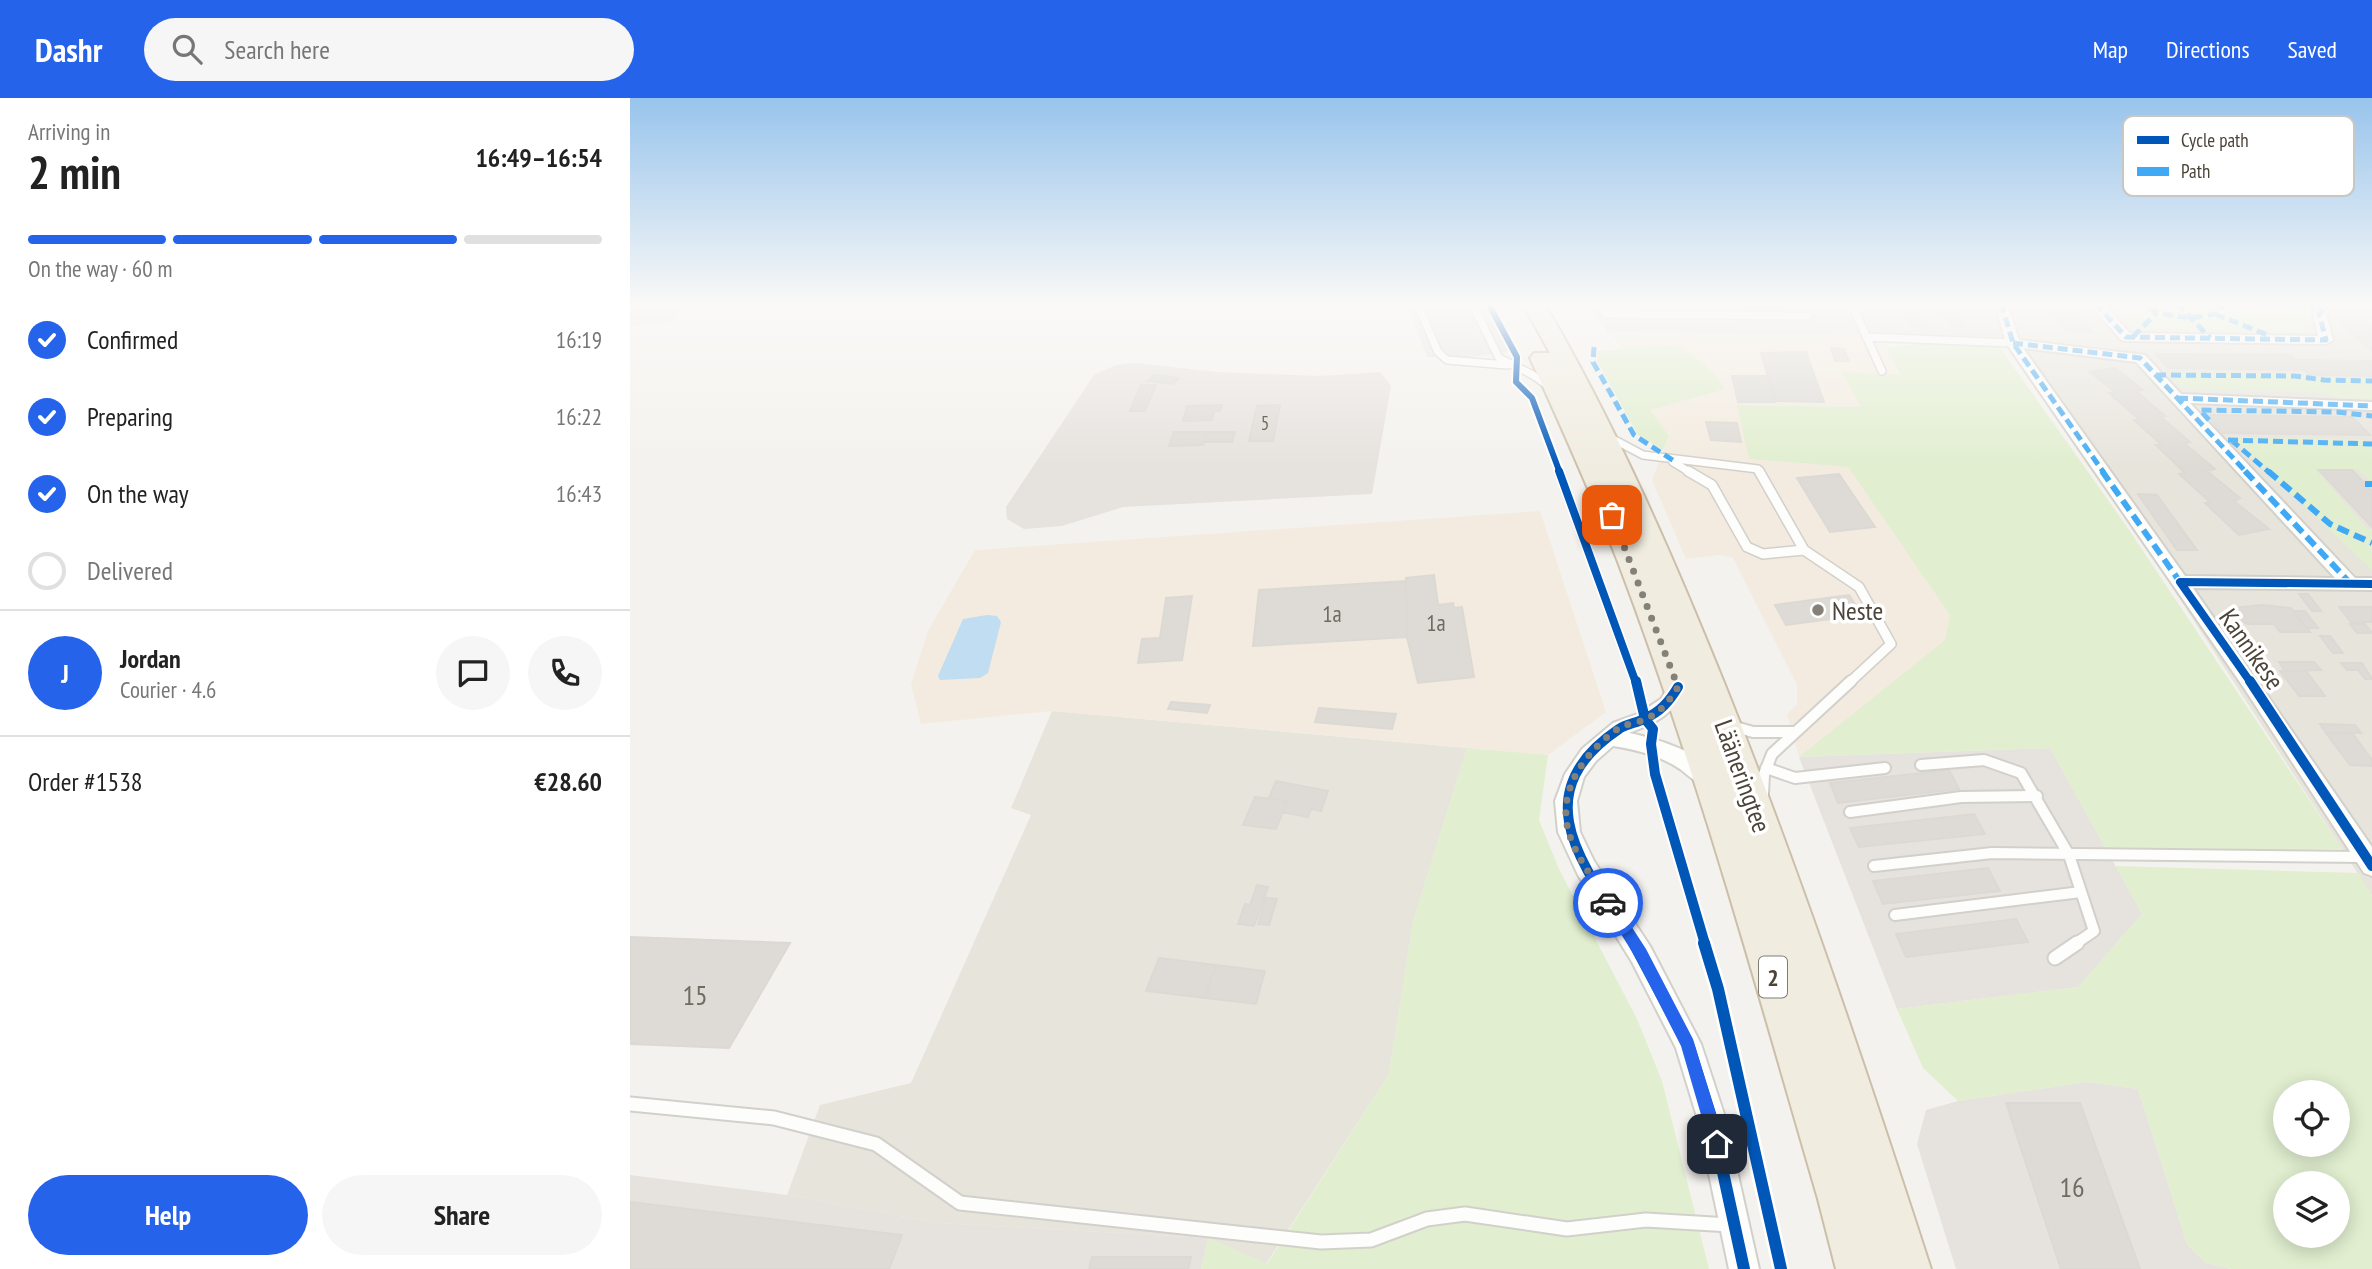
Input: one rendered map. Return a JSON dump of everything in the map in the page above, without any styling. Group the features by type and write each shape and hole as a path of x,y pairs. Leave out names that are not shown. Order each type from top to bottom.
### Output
{"highway":[{"name":"Lääneringtee","path":"1540,358 1702,708 1791,910 1905,1269"},
{"name":"Lääneringtee","path":"1563,358 1606,435 1702,708 1710,780 1835,1172 1862,1269"}],"street":[{"path":"2023,358 2180,582"},
{"path":"2137,358 2350,583"},
{"path":"2178,398 2372,406"},
{"name":"Kannikese","path":"2180,582 2372,583"},
{"name":"Kannikese","path":"2180,582 2251,683 2369,861"},
{"path":"1702,708 1668,704 1645,719 1619,728 1589,755 1575,774 1566,801 1569,832 1586,868 1641,954 1688,1044 1711,1116 1744,1269"},
{"path":"1609,738 1660,747 1682,757 1710,780"}],"lane":[{"path":"1444,358 1509,365"},
{"path":"1499,358 1533,375 1560,398"},
{"path":"1876,358 1882,371"},
{"path":"1606,435 1643,455 1758,469 1804,551 1859,587 1891,644 1772,754 1766,768 1763,794 1791,910"},
{"path":"1670,460 1712,485 1747,547 1763,554 1804,551"},
{"path":"1702,708 1753,732 1795,732"},
{"path":"1921,765 1984,760 2021,772 2069,855 2094,930 2055,958"},
{"path":"1766,768 1796,778 1885,768"},
{"path":"1850,812 1961,797 2037,796"},
{"path":"1874,866 1992,853 2369,861"},
{"path":"1895,915 2081,892"},
{"path":"630,1104 774,1118 876,1144 960,1203 1321,1242 1371,1240 1427,1219 1465,1214 1567,1229 1646,1220 1734,1225"}],"shaded area":[{"path":"1692,358 1892,358 1901,375 1843,372 1862,407 1738,405 1749,459 1848,467 1950,615 1945,640 1799,757 1787,714 1797,704 1797,685 1733,558 1720,555 1686,559 1652,480 1669,436 1650,410 1724,389"},
{"path":"2023,358 2372,358 2372,896"},
{"path":"1135,363 1218,372 1319,376 1380,372 1391,386 1372,494 1123,507 1062,526 1024,529 1007,519 1006,507 1094,375 1116,365"},
{"path":"1540,511 1606,712 1548,755 1052,711 921,724 911,684 928,631 975,550"},
{"path":"1052,711 1467,748 1413,922 1389,1074 1266,1264 1208,1238 937,1223 787,1195 820,1105 911,1083 1031,815 1011,808"},
{"path":"2050,748 2142,914 2078,987 1897,1009 1799,757"},
{"path":"2087,1082 2138,1089 2187,1244 2206,1263 2231,1269 1956,1269 1917,1144 1926,1110 1958,1101"},
{"path":"630,1175 787,1195 937,1223 1208,1238 1201,1269 630,1269"}],"green space":[{"path":"1597,358 1695,358 1711,370 1725,389 1650,410 1669,436 1663,450 1638,435"},
{"path":"1892,358 2007,358 2125,524 2342,849 2107,851 2050,748 1799,757 1945,640 1950,615 1848,467 1749,459 1737,405 1861,407 1842,372 1901,375"},
{"path":"2169,372 2294,373 2321,377 2372,378 2372,399 2338,398 2316,391 2183,388"},
{"path":"2230,437 2358,439 2372,442 2372,482 2357,469 2315,469 2368,529 2372,529 2372,570"},
{"path":"1467,748 1548,755 1539,820 1559,869 1637,1019 1662,1081 1709,1269 1201,1269 1208,1238 1267,1264 1389,1074 1413,922"},
{"path":"2115,866 2358,873 2372,896 2372,1269 2231,1269 2206,1263 2187,1244 2138,1089 2087,1082 1958,1101 1923,1068 1897,1009 2078,987 2142,914"}],"water":[{"path":"997,616 1001,622 988,673 980,678 940,680 938,676 963,619"}],"building":[{"path":"1762,358 1808,358 1824,402 1775,401"},
{"path":"1834,358 1848,358 1849,361 1835,361"},
{"path":"2159,358 2293,358 2305,370 2168,368"},
{"path":"2295,360 2372,361 2372,376 2310,375"},
{"path":"2115,368 2143,390 2136,391 2190,442 2184,443 2215,469 2207,471 2240,498 2234,501 2269,529 2239,535 2205,503 2210,502 2179,474 2185,473 2156,445 2162,445 2134,420 2139,419 2109,393 2115,392 2090,372"},
{"path":"1154,375 1179,378 1174,384 1148,381"},
{"path":"1732,376 1767,376 1775,402 1738,402"},
{"path":"1141,385 1156,385 1145,411 1130,411"},
{"path":"1222,405 1220,411 1214,411 1212,420 1183,421 1187,406"},
{"path":"1280,405 1273,441 1249,441 1257,406"},
{"path":"2207,415 2352,417 2370,435 2222,433"},
{"path":"1706,422 1737,423 1741,442 1711,440"},
{"path":"1174,432 1208,432 1203,445 1169,446"},
{"path":"1208,432 1235,432 1232,442 1204,442"},
{"path":"2319,470 2352,470 2372,491 2372,527"},
{"path":"1839,474 1875,527 1830,532 1797,478"},
{"path":"2138,494 2157,495 2197,550 2177,550"},
{"path":"1434,575 1438,605 1453,603 1454,608 1462,607 1474,677 1418,683 1407,637 1406,578"},
{"path":"1406,581 1407,637 1253,646 1259,590"},
{"path":"2299,594 2308,594 2321,611 2312,611"},
{"name":"Neste","path":"1849,595 1862,615 1786,625 1775,605"},
{"path":"1192,596 1182,660 1138,663 1142,639 1160,638 1166,598"},
{"path":"2262,605 2291,608 2310,632 2280,632 2274,624 2248,624 2241,621 2232,608"},
{"path":"2339,607 2372,607 2372,622 2351,622"},
{"path":"2293,611 2305,611 2318,628 2306,628"},
{"path":"2350,624 2365,624 2372,633 2357,633"},
{"path":"2320,636 2330,636 2343,653 2333,653"},
{"path":"2279,662 2314,662 2321,670 2285,671"},
{"path":"2341,663 2362,663 2372,679 2365,679 2358,670 2347,670"},
{"path":"2280,671 2306,671 2325,696 2299,696"},
{"path":"1171,702 1210,705 1207,713 1168,709"},
{"path":"1319,708 1396,714 1392,729 1315,722"},
{"path":"2320,724 2355,725 2361,733 2326,733"},
{"path":"2326,733 2353,734 2372,760 2372,766 2350,765"},
{"path":"1949,770 1959,789 1838,803 1830,783"},
{"path":"1276,781 1328,791 1321,811 1311,809 1308,817 1282,812 1287,801 1269,798"},
{"path":"1255,797 1287,801 1276,829 1243,825"},
{"path":"1974,814 1985,834 1859,847 1850,828"},
{"path":"1988,868 2000,891 1883,904 1873,881"},
{"path":"1257,885 1268,887 1254,926 1238,924 1245,904 1250,905"},
{"path":"1266,898 1277,899 1269,925 1258,924"},
{"path":"2016,919 2028,942 1906,957 1896,934"},
{"path":"630,937 790,943 729,1048 630,1044"},
{"path":"1159,958 1216,965 1205,998 1146,991"},
{"path":"1216,965 1265,971 1256,1004 1205,998"},
{"path":"2006,1103 2080,1103 2140,1269 2061,1269"},
{"path":"630,1202 902,1235 889,1269 630,1269"},
{"path":"1092,1257 1191,1257 1188,1269 1089,1269"}],"marked path":[{"path":"1593,358 1593,362 1634,435 1674,461"},
{"path":"2023,358 2180,582"},
{"path":"2137,358 2350,583"},
{"path":"2156,375 2295,376 2324,380 2372,381"},
{"path":"2178,398 2372,406"},
{"path":"2209,420 2200,410 2337,412 2372,416"},
{"path":"2228,440 2372,444"},
{"path":"2231,440 2330,524 2372,543"},
{"path":"2365,484 2372,484"}],"cycle path":[{"path":"1517,358 1516,382 1532,398 1635,677 1645,719 1653,729 1651,744 1655,774 1718,989 1781,1269"},
{"path":"2372,584 2180,582 2251,683 2372,866"},
{"path":"1678,687 1668,704 1645,719 1620,728 1589,755 1575,774 1566,801 1569,832 1586,868 1641,954 1688,1044 1711,1117 1744,1269"}],"way so far":[{"path":"1608,903 1586,868 1569,832 1566,801 1575,774 1589,755 1619,728 1645,719 1668,704 1678,687 1612,515"}],"place":[{"name":"Neste","path":"1818,610"}],"route":[{"path":"1608,903 1641,954 1688,1044 1717,1144"}]}
